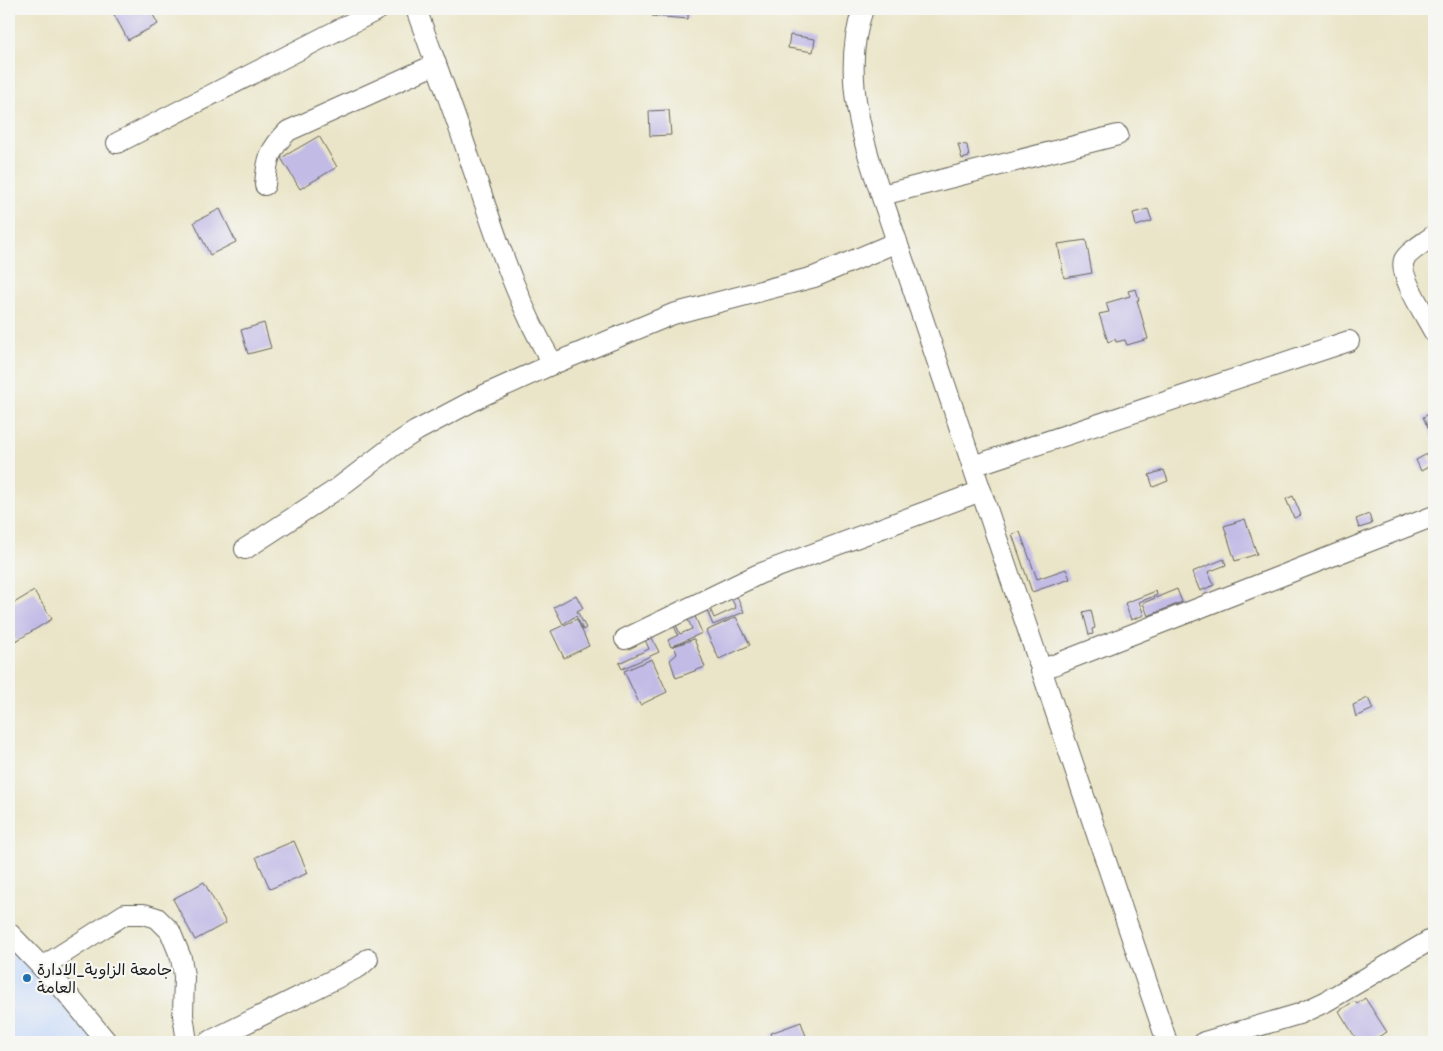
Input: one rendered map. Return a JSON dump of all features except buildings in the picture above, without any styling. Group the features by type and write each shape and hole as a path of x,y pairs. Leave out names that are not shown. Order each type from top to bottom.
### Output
{"street":[{"path":"117,143 378,9"},
{"path":"416,9 506,266 535,332 553,364"},
{"path":"863,9 853,53 854,90 866,142 897,242 1167,1042"},
{"path":"265,185 266,164 274,145 288,131 436,64"},
{"path":"882,195 1118,135"},
{"path":"1434,234 1404,260 1403,269 1434,332"},
{"path":"246,549 337,489 393,446 416,431 484,395 673,314 814,277 897,242"},
{"path":"973,466 1348,341"},
{"path":"625,639 759,574 981,491"},
{"path":"1041,670 1434,516"},
{"path":"42,967 125,914 144,914 157,918 170,931 181,958 184,976 184,1015 187,1042"},
{"path":"9,933 64,990 107,1042"},
{"path":"1204,1042 1299,1014 1325,1002 1434,938"},
{"path":"208,1042 359,967 368,959"}],"shaded area":[{"name":"جامعة الزاوية_الادارة العامة","path":"9,939 103,1042 9,1042"}],"place":[{"name":"جامعة الزاوية_الادارة العامة","path":"27,978"}]}
